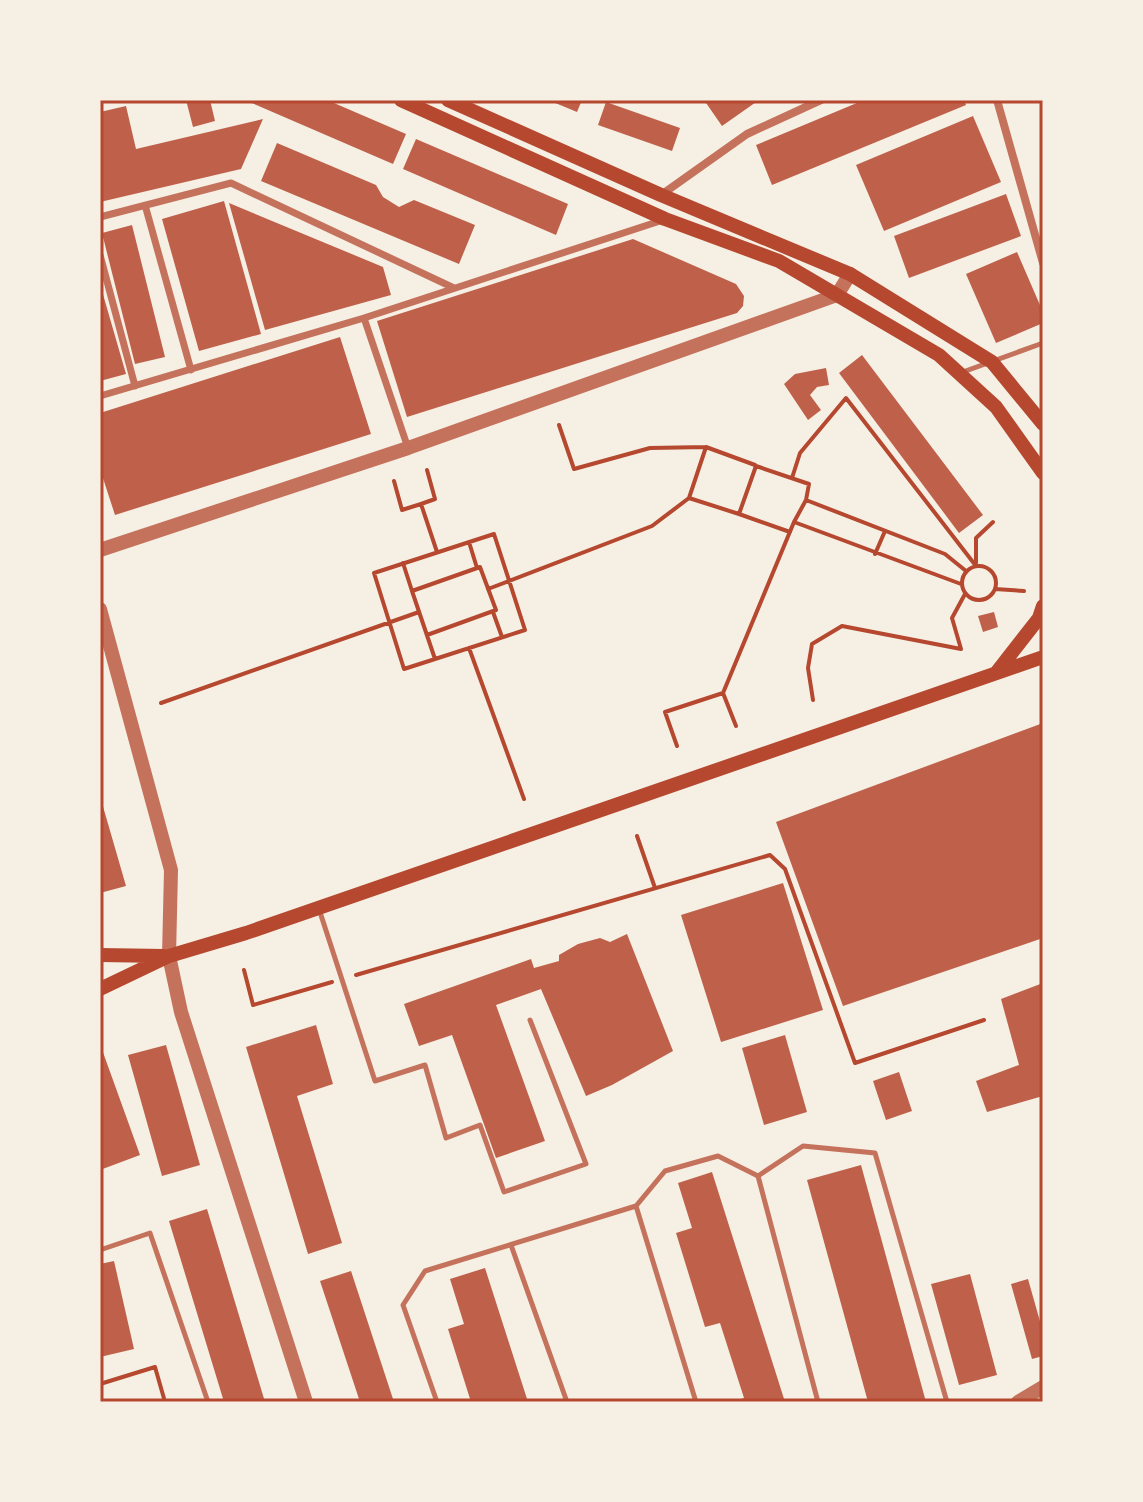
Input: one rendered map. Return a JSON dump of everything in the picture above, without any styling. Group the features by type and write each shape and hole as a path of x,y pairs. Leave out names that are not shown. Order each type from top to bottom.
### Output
{"main road":[{"path":"401,100 665,219 779,261 939,355 996,407 1043,473"},
{"path":"448,100 661,195 850,274 992,362 1043,424"},
{"path":"996,673 1039,618 1043,606"},
{"path":"100,989 169,956 318,908 1043,657"},
{"path":"100,955 169,956"}],"street":[{"path":"661,195 747,134 821,100"},
{"path":"997,100 1043,263"},
{"path":"100,217 231,183 455,288"},
{"path":"145,205 191,370"},
{"path":"100,396 364,318 665,219"},
{"path":"100,255 135,386"},
{"path":"100,550 408,448 837,295 850,274"},
{"path":"364,318 408,448"},
{"path":"100,609 171,870 169,956 181,1012 306,1402"},
{"path":"1018,1402 1043,1387"}],"lane":[{"path":"959,373 1043,343"},
{"path":"318,908 375,1081 425,1065 446,1138 480,1125 504,1192 586,1164 530,1020"},
{"path":"758,1176 803,1146 875,1153 947,1402"},
{"path":"437,1402 403,1305 425,1271 636,1206 665,1171 718,1156 758,1176 818,1402"},
{"path":"636,1206 696,1402"},
{"path":"100,1250 150,1233 208,1402"},
{"path":"511,1245 567,1402"}],"path":[{"path":"792,478 800,453 846,398 976,566 991,570 996,579 995,589 982,601 965,594 961,584 966,571 976,566"},
{"path":"559,425 574,469 650,448 706,447 809,484 806,500 723,693 736,726"},
{"path":"488,589 652,526 689,498 706,447"},
{"path":"739,514 756,466"},
{"path":"394,481 402,510 421,504 435,499 427,470"},
{"path":"689,498 790,532"},
{"path":"806,500 945,554 966,571"},
{"path":"421,504 437,552"},
{"path":"794,522 961,584"},
{"path":"976,566 976,538 993,522"},
{"path":"875,554 885,531"},
{"path":"494,534 525,630 404,669 374,573 469,542 494,534"},
{"path":"469,542 477,568"},
{"path":"403,563 435,659"},
{"path":"412,591 480,567 496,610 427,635"},
{"path":"995,589 1024,591"},
{"path":"813,700 808,668 812,644 826,634 842,626 961,649 952,618 965,594"},
{"path":"161,703 419,612"},
{"path":"493,612 502,637"},
{"path":"469,648 524,799"},
{"path":"677,746 665,712 723,693"},
{"path":"637,836 655,888"},
{"path":"244,970 253,1005 770,855 785,869 855,1063 984,1020"},
{"path":"100,1384 155,1367 165,1402"}],"building":[{"path":"186,100 210,100 215,121 193,127"},
{"path":"245,100 327,100 406,134 393,164"},
{"path":"548,100 582,100 577,112"},
{"path":"704,100 759,100 722,126"},
{"path":"864,100 964,100 966,105 772,185 756,145"},
{"path":"606,102 680,128 672,151 598,125"},
{"path":"126,106 136,149 263,119 241,169 100,202 100,112"},
{"path":"973,116 1001,182 884,231 856,165"},
{"path":"416,139 568,204 556,235 403,169"},
{"path":"277,143 376,185 383,197 399,207 414,200 475,225 459,264 261,181"},
{"path":"1006,194 1021,236 909,278 894,236"},
{"path":"224,201 261,334 199,351 162,219"},
{"path":"229,203 383,267 391,295 265,330"},
{"path":"132,225 165,357 135,364 102,233"},
{"path":"633,239 736,284 744,296 743,306 737,313 407,417 377,321"},
{"path":"1017,252 1043,312 1043,323 996,343 966,274"},
{"path":"100,284 126,374 100,381"},
{"path":"340,337 371,434 115,515 100,469 100,413"},
{"path":"862,355 983,515 959,533 839,373"},
{"path":"826,368 829,385 817,387 810,395 821,410 808,420 784,384 795,374"},
{"path":"994,612 998,627 983,632 978,616"},
{"path":"1043,723 1043,938 843,1006 776,822"},
{"path":"100,796 126,886 100,893"},
{"path":"783,883 823,1010 721,1042 681,915"},
{"path":"627,934 673,1051 586,1096 541,989 496,1005 545,1141 496,1158 452,1035 419,1046 404,1004 531,959 534,968 559,961 559,955 578,944 600,938 610,942"},
{"path":"1043,983 1043,1096 987,1112 976,1081 1019,1065 1001,999"},
{"path":"316,1025 333,1084 297,1096 342,1243 308,1254 246,1047"},
{"path":"785,1035 807,1112 764,1125 742,1048"},
{"path":"100,1044 140,1155 100,1170"},
{"path":"166,1045 200,1165 162,1176 128,1055"},
{"path":"899,1072 912,1111 886,1120 873,1081"},
{"path":"861,1165 926,1402 868,1402 807,1180"},
{"path":"712,1172 785,1402 732,1402 744,1398 720,1323 705,1327 676,1233 692,1228 678,1183"},
{"path":"207,1209 265,1402 224,1402 169,1221"},
{"path":"114,1261 134,1349 100,1357 100,1264"},
{"path":"485,1268 528,1402 471,1402 448,1329 464,1324 450,1279"},
{"path":"351,1271 394,1402 360,1402 320,1281"},
{"path":"970,1274 997,1375 959,1385 931,1284"},
{"path":"1028,1279 1043,1332 1043,1356 1032,1359 1011,1284"}]}
